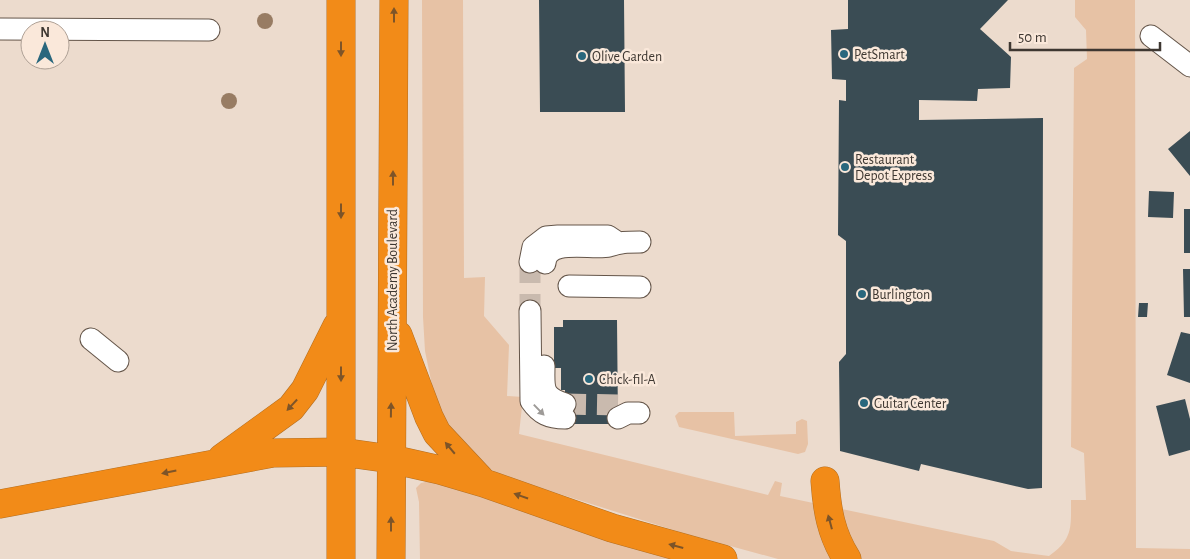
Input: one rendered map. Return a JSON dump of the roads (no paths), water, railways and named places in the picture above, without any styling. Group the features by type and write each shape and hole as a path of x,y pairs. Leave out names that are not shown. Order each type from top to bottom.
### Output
{"highway":[{"path":"341,0 341,559"},
{"name":"North Academy Boulevard","path":"391,559 394,0"},
{"path":"217,462 291,408 315,373 341,317"},
{"path":"392,319 429,417 437,433 484,483"},
{"path":"0,504 273,452 341,452 391,459 484,483 612,528 723,559"},
{"path":"825,481 828,516 833,534 847,559"}],"street":[{"path":"0,29 209,30"},
{"path":"1151,36 1190,66"},
{"path":"538,263 554,249 608,246 617,242 640,242"},
{"path":"569,286 640,287"},
{"path":"537,311 531,401 537,410 545,416 565,411"},
{"path":"91,339 118,361"}],"tunnel":[{"path":"530,262 530,311"},
{"path":"565,404 618,405"}],"place":[{"name":"PetSmart","path":"844,54"},
{"name":"Olive Garden","path":"582,56"},
{"name":"Restaurant Depot Express","path":"845,167"},
{"name":"Burlington","path":"862,294"},
{"name":"Chick-fil-A","path":"589,379"},
{"name":"Guitar Center","path":"864,403"}]}
